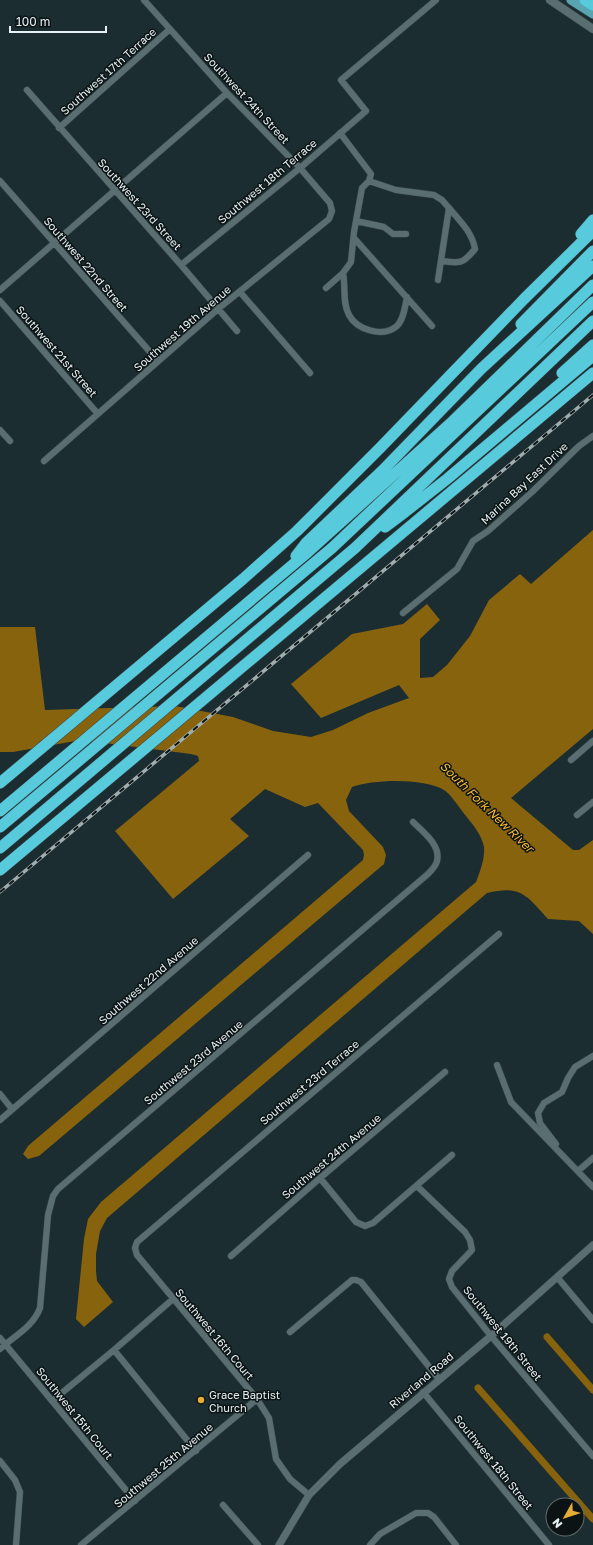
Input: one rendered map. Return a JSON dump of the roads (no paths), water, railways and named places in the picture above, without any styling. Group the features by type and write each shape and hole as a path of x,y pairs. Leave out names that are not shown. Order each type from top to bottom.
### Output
{"highway":[{"path":"584,0 593,5"},
{"path":"524,299 543,271 593,220"},
{"path":"0,783 244,579 286,542 331,498 524,299 593,231"},
{"path":"321,535 481,369 517,328 593,251"},
{"path":"481,369 593,266"},
{"path":"0,811 281,575 306,544 321,535 453,421 593,285"},
{"path":"0,848 337,554 593,302"},
{"path":"0,827 122,725 355,541 593,313"},
{"path":"355,548 593,321"},
{"path":"497,436 593,345"},
{"path":"0,838 337,554 355,548 406,512 593,356"},
{"path":"0,870 593,373"}],"main road":[{"path":"550,0 593,29"},
{"path":"571,0 593,14"}],"street":[{"name":"Southwest 24th Street","path":"144,0 227,93 300,168 330,203 332,211"},
{"name":"Southwest 18th Terrace","path":"181,265 300,168 366,111 341,80 436,0"},
{"name":"Southwest 17th Terrace","path":"59,128 170,29"},
{"name":"Southwest 23rd Street","path":"27,90 237,331"},
{"path":"0,290 227,93"},
{"path":"326,288 343,273 351,262 362,188 369,181 371,174 340,133"},
{"name":"Southwest 22nd Street","path":"0,181 158,361"},
{"path":"369,181 396,190 434,195 442,200 470,232 474,240 475,249 468,258 460,263 441,261"},
{"path":"438,280 449,208"},
{"name":"Southwest 19th Avenue","path":"44,461 218,309 330,218 332,211"},
{"path":"356,221 384,227 393,234 406,234"},
{"path":"354,238 432,326"},
{"path":"343,273 345,282 344,304 352,321 365,330 389,331 398,325 403,315 407,297"},
{"path":"240,292 310,373"},
{"name":"Southwest 21st Street","path":"0,301 98,414"},
{"path":"0,430 10,441"},
{"name":"Marina Bay East Drive","path":"403,613 456,569 473,541 488,531 532,492 579,446 593,436"},
{"path":"571,760 593,741"},
{"path":"577,815 593,802"},
{"name":"Southwest 23rd Avenue","path":"3,1347 29,1326 37,1316 40,1308 48,1215 53,1196 58,1190 428,874 437,862 437,852 431,840 413,822"},
{"name":"Southwest 22nd Avenue","path":"0,1120 308,855"},
{"name":"Southwest 23rd Terrace","path":"135,1248 137,1242 499,934"},
{"path":"593,1056 575,1067 562,1092 544,1104 538,1113 540,1123 562,1153 593,1187"},
{"path":"497,1065 512,1102 533,1126 562,1153"},
{"name":"Southwest 24th Avenue","path":"231,1256 445,1072"},
{"path":"0,1094 12,1109"},
{"path":"320,1178 356,1222 365,1226 374,1223 452,1155"},
{"path":"578,1171 593,1158"},
{"name":"Southwest 19th Street","path":"417,1186 465,1232 470,1240 472,1250 452,1271 449,1280 452,1287 491,1336 593,1456"},
{"name":"Riverland Road","path":"279,1545 309,1495 340,1464 491,1336 593,1245"},
{"name":"Southwest 16th Court","path":"135,1248 136,1255 257,1399 268,1418 276,1459 290,1479 309,1495"},
{"path":"557,1277 593,1320"},
{"path":"290,1332 352,1280 356,1280 361,1282 439,1379"},
{"path":"52,1401 173,1299"},
{"name":"Southwest 15th Court","path":"0,1338 3,1347 52,1401 134,1501"},
{"path":"114,1350 196,1451"},
{"name":"Southwest 18th Street","path":"424,1392 549,1545"},
{"name":"Southwest 25th Avenue","path":"81,1545 257,1399"},
{"path":"0,1461 15,1480 20,1492 16,1545"},
{"path":"223,1505 258,1545"},
{"path":"370,1545 380,1534 416,1513 428,1513 434,1517 456,1545"}],"water":[{"name":"South Fork New River","path":"593,530 593,729 511,798 573,850 579,850 593,840 593,934 579,921 548,919 528,898 515,891 508,890 487,893 107,1218 100,1231 96,1254 96,1271 97,1281 113,1302 84,1327 76,1319 84,1239 88,1219 101,1202 476,882 481,869 484,847 477,830 444,790 425,783 399,781 373,782 352,787 346,800 349,811 383,847 386,855 384,864 39,1156 28,1159 23,1154 28,1146 363,860 364,855 363,850 318,803 305,807 265,789 230,819 249,836 173,899 115,831 199,761 198,756 81,740 13,752 0,752 0,627 35,627 45,710 175,706 233,717 273,731 311,737 333,730 368,713 409,698 399,685 321,718 291,684 352,634 403,624 427,604 440,620 420,639 420,678 433,677 447,665 470,636 489,600 520,574 531,584"}],"waterway":[{"path":"547,1337 593,1390"},
{"path":"478,1388 593,1519"}],"railway":[{"path":"0,892 593,395"}],"place":[{"name":"Grace Baptist Church","path":"201,1400"}]}
